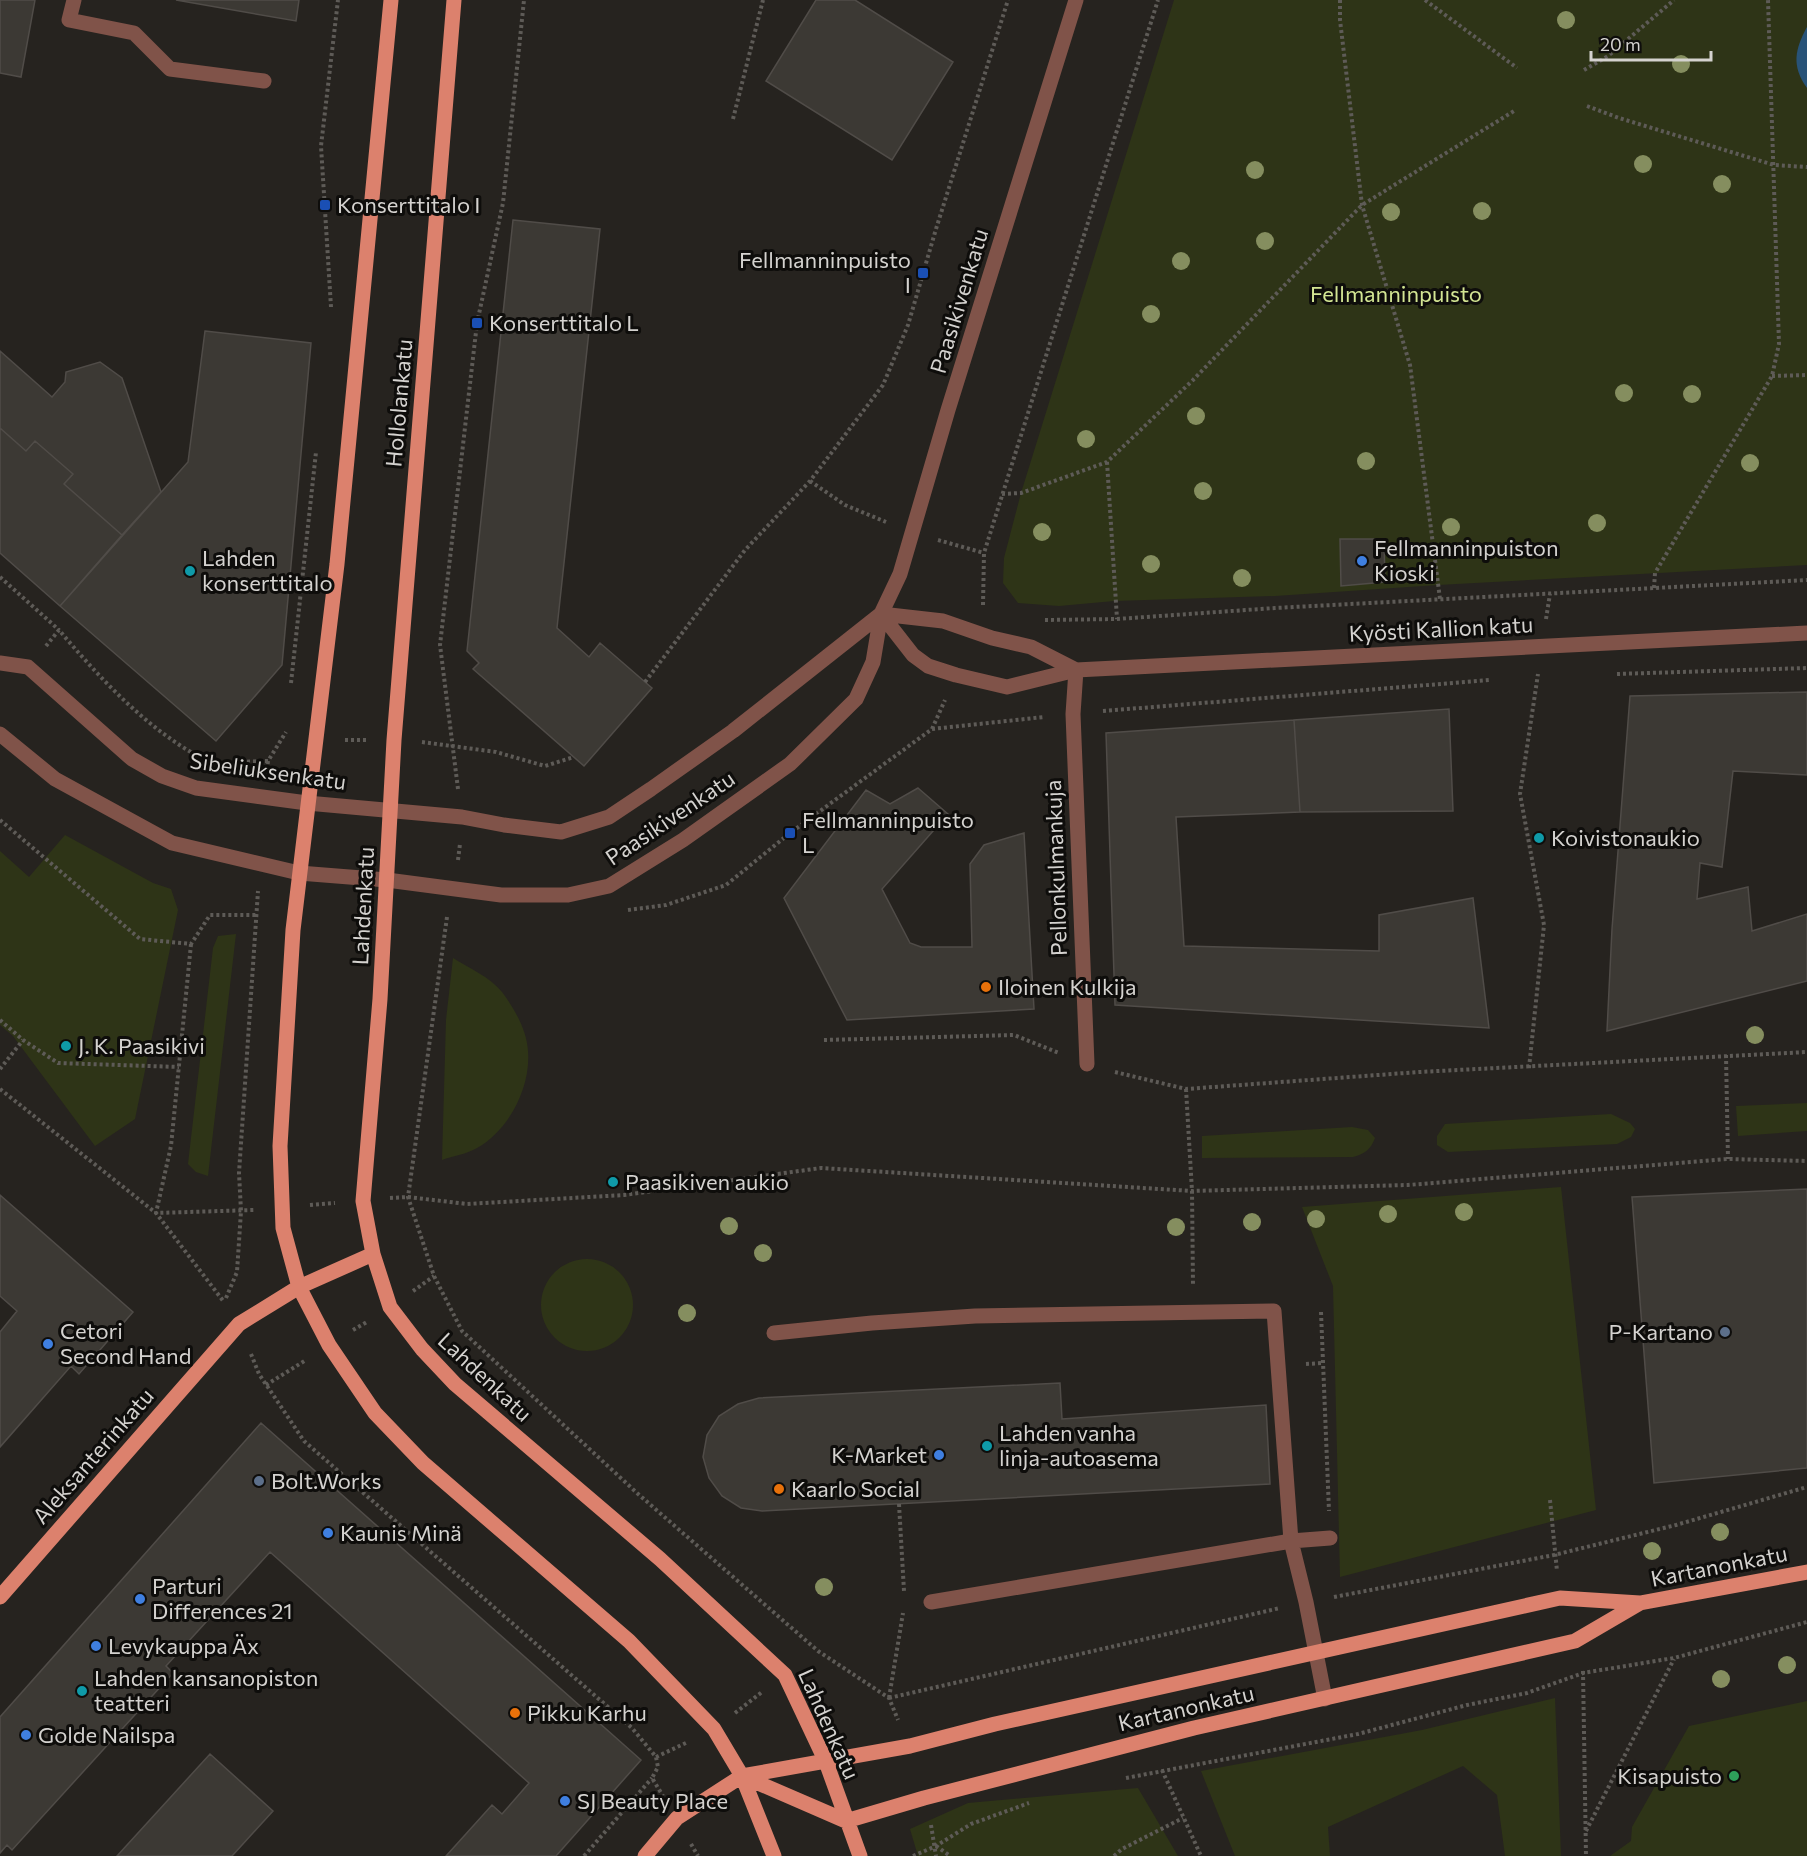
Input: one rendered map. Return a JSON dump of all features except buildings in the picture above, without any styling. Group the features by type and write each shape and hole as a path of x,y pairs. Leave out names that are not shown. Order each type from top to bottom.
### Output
{"main road":[{"path":"390,0 337,564 298,873 293,930 284,1074 280,1207 287,1248 299,1287 329,1345 375,1413 423,1463 628,1641 714,1729 742,1776 774,1856"},
{"name":"Hollolankatu","path":"390,810 454,0"},
{"name":"Lahdenkatu","path":"390,810 380,999 363,1201 373,1254 390,1307 422,1349 455,1384 660,1559 785,1675 826,1762 860,1856"},
{"name":"Aleksanterinkatu","path":"0,1598 239,1324 299,1287 373,1254"},
{"name":"Kartanonkatu","path":"742,1776 826,1762 1560,1598 1640,1604 1807,1572"},
{"name":"Kartanonkatu","path":"846,1821 924,1798 1194,1728 1325,1700 1575,1641 1640,1604"},
{"path":"742,1776 846,1821"},
{"path":"645,1856 677,1818 742,1776"}],"street":[{"path":"74,0 69,20 134,33 170,69 264,81"},
{"name":"Paasikivenkatu","path":"387,880 501,895 567,895 609,886 682,840 790,764 855,699 873,662 881,614 900,574 948,410 1076,0"},
{"name":"Paasikivenkatu","path":"390,810 561,832 609,817 733,731 881,614"},
{"name":"Kyösti Kallion katu","path":"881,614 913,655 928,666 1007,687 1077,670 1807,633"},
{"name":"Kyösti Kallion katu","path":"881,614 942,621 992,638 1031,647 1077,670"},
{"path":"0,663 28,667"},
{"name":"Sibeliuksenkatu","path":"28,667 132,759 162,776 196,788 307,803 390,810"},
{"name":"Pellonkulmankuja","path":"1077,670 1073,714 1087,1064"},
{"path":"0,734 55,779 172,843 298,873 387,880"},
{"path":"774,1333 975,1316 1098,1312 1195,1314 1274,1311 1291,1541 1306,1602 1325,1700"},
{"path":"931,1602 1291,1541 1330,1538"}],"path":[{"path":"331,315 321,146 338,0"},
{"path":"524,0 503,203 477,323 440,645 453,745 496,752 545,766 574,757"},
{"path":"733,119 763,0"},
{"path":"645,682 746,550 810,482 883,385 908,325 1008,0"},
{"path":"1340,0 1340,20 1362,205 1410,365 1440,599"},
{"path":"1425,0 1516,68"},
{"path":"1584,70 1608,56 1674,0"},
{"path":"1654,588 1654,573 1772,376 1779,344 1768,0"},
{"path":"1587,106 1619,118 1774,165 1807,167"},
{"path":"1002,495 1021,493 1107,462 1193,380 1362,205 1514,111"},
{"path":"1772,376 1807,375"},
{"path":"291,687 317,443"},
{"path":"1107,462 1117,619"},
{"path":"0,577 60,630 94,672 178,745 202,758"},
{"path":"1039,619 1117,619 1807,580"},
{"path":"1529,1068 1544,925 1520,794 1550,593"},
{"path":"984,603 993,607"},
{"path":"28,667 60,630"},
{"path":"1608,674 1807,668"},
{"path":"1525,678 1549,676"},
{"path":"932,729 1073,714 1501,680"},
{"path":"286,734 287,722"},
{"path":"233,762 268,761"},
{"path":"0,820 140,939 191,944"},
{"path":"156,1213 171,1146 191,944 210,915 258,915 239,1173 241,1211 237,1272 224,1303"},
{"path":"447,915 408,1197 434,1276 462,1331 637,1493 818,1651 889,1698 1306,1602 1554,1555 1676,1525 1807,1487"},
{"path":"0,1020 23,1040 58,1064 179,1067"},
{"path":"824,1040 1014,1035 1087,1064 1186,1089 1726,1055 1807,1052"},
{"path":"0,1069 23,1040"},
{"path":"1726,1055 1728,1159"},
{"path":"0,1089 156,1213 239,1324 259,1374 304,1441 632,1728 656,1757 658,1767 652,1778 584,1856"},
{"path":"1186,1089 1192,1191 1190,1255 1195,1314"},
{"path":"156,1213 241,1211 408,1197 467,1204 624,1195 821,1167 1192,1191 1408,1185 1728,1159 1807,1161"},
{"path":"1321,1312 1330,1538"},
{"path":"899,1504 904,1593"},
{"path":"889,1698 905,1604"},
{"path":"1123,1779 1358,1734 1467,1705 1527,1693 1583,1673 1674,1658 1807,1622"},
{"path":"656,1757 714,1729 818,1651"},
{"path":"1586,1832 1674,1658"},
{"path":"1583,1673 1586,1856"},
{"path":"1162,1770 1201,1856"},
{"path":"652,1778 697,1854 692,1856"},
{"path":"913,1856 936,1846 971,1824 1040,1800"},
{"path":"1114,1856 1122,1849 1183,1818"},
{"path":"936,1846 950,1856"}],"green space":[{"name":"Fellmanninpuisto","path":"1174,0 1807,0 1807,565 1275,596 1114,601 1059,606 1018,603 1003,583 1004,558 1021,493"},
{"path":"65,835 153,883 171,889 178,910 135,1119 95,1146 13,1036 0,1025 0,851 29,877"},
{"path":"236,934 208,1176 196,1172 188,1164 213,948 218,936"},
{"path":"453,958 492,982 507,998 525,1035 528,1065 522,1093 508,1119 499,1130 489,1140 473,1150 442,1160 446,1020"},
{"path":"1807,1103 1807,1131 1738,1136 1736,1106"},
{"path":"1611,1114 1630,1123 1635,1129 1631,1137 1617,1144 1448,1152 1437,1145 1437,1136 1445,1124"},
{"path":"1352,1127 1368,1130 1375,1138 1367,1150 1353,1157 1202,1158 1202,1136"},
{"path":"1561,1187 1596,1510 1340,1577 1333,1286 1302,1207"},
{"path":"587,1259 605,1262 620,1272 630,1287 633,1305 630,1323 620,1338 605,1348 587,1351 569,1348 554,1338 544,1323 541,1305 544,1287 554,1272 569,1262"},
{"path":"1555,1698 1561,1856 1505,1856 1497,1795 1463,1766 1328,1827 1330,1856 1235,1856 1201,1771 1422,1730"},
{"name":"Kisapuisto","path":"1807,1701 1807,1856 1610,1856 1631,1841 1632,1827 1689,1726"},
{"path":"1138,1788 1178,1856 918,1856 910,1829 968,1803"}],"water":[{"path":"1807,27 1807,88 1799,72 1796,57"}],"place":[{"name":"Konserttitalo I","path":"325,205"},
{"name":"Fellmanninpuisto I","path":"923,273"},
{"name":"Konserttitalo L","path":"477,323"},
{"name":"Fellmanninpuiston Kioski","path":"1362,561"},
{"name":"Lahden konserttitalo","path":"190,571"},
{"name":"Fellmanninpuisto L","path":"790,833"},
{"name":"Koivistonaukio","path":"1539,838"},
{"name":"Iloinen Kulkija","path":"986,987"},
{"name":"J. K. Paasikivi","path":"66,1046"},
{"name":"Paasikiven aukio","path":"613,1182"},
{"name":"P-Kartano","path":"1725,1332"},
{"name":"Cetori Second Hand","path":"48,1344"},
{"name":"Lahden vanha linja-autoasema","path":"987,1446"},
{"name":"K-Market","path":"939,1455"},
{"name":"Bolt.Works","path":"259,1481"},
{"name":"Kaarlo Social","path":"779,1489"},
{"name":"Kaunis Minä","path":"328,1533"},
{"name":"Parturi Differences 21","path":"140,1599"},
{"name":"Levykauppa Äx","path":"96,1646"},
{"name":"Lahden kansanopiston teatteri","path":"82,1691"},
{"name":"Pikku Karhu","path":"515,1713"},
{"name":"Golde Nailspa","path":"26,1735"},
{"name":"Kisapuisto","path":"1734,1776"},
{"name":"SJ Beauty Place","path":"565,1801"}]}
